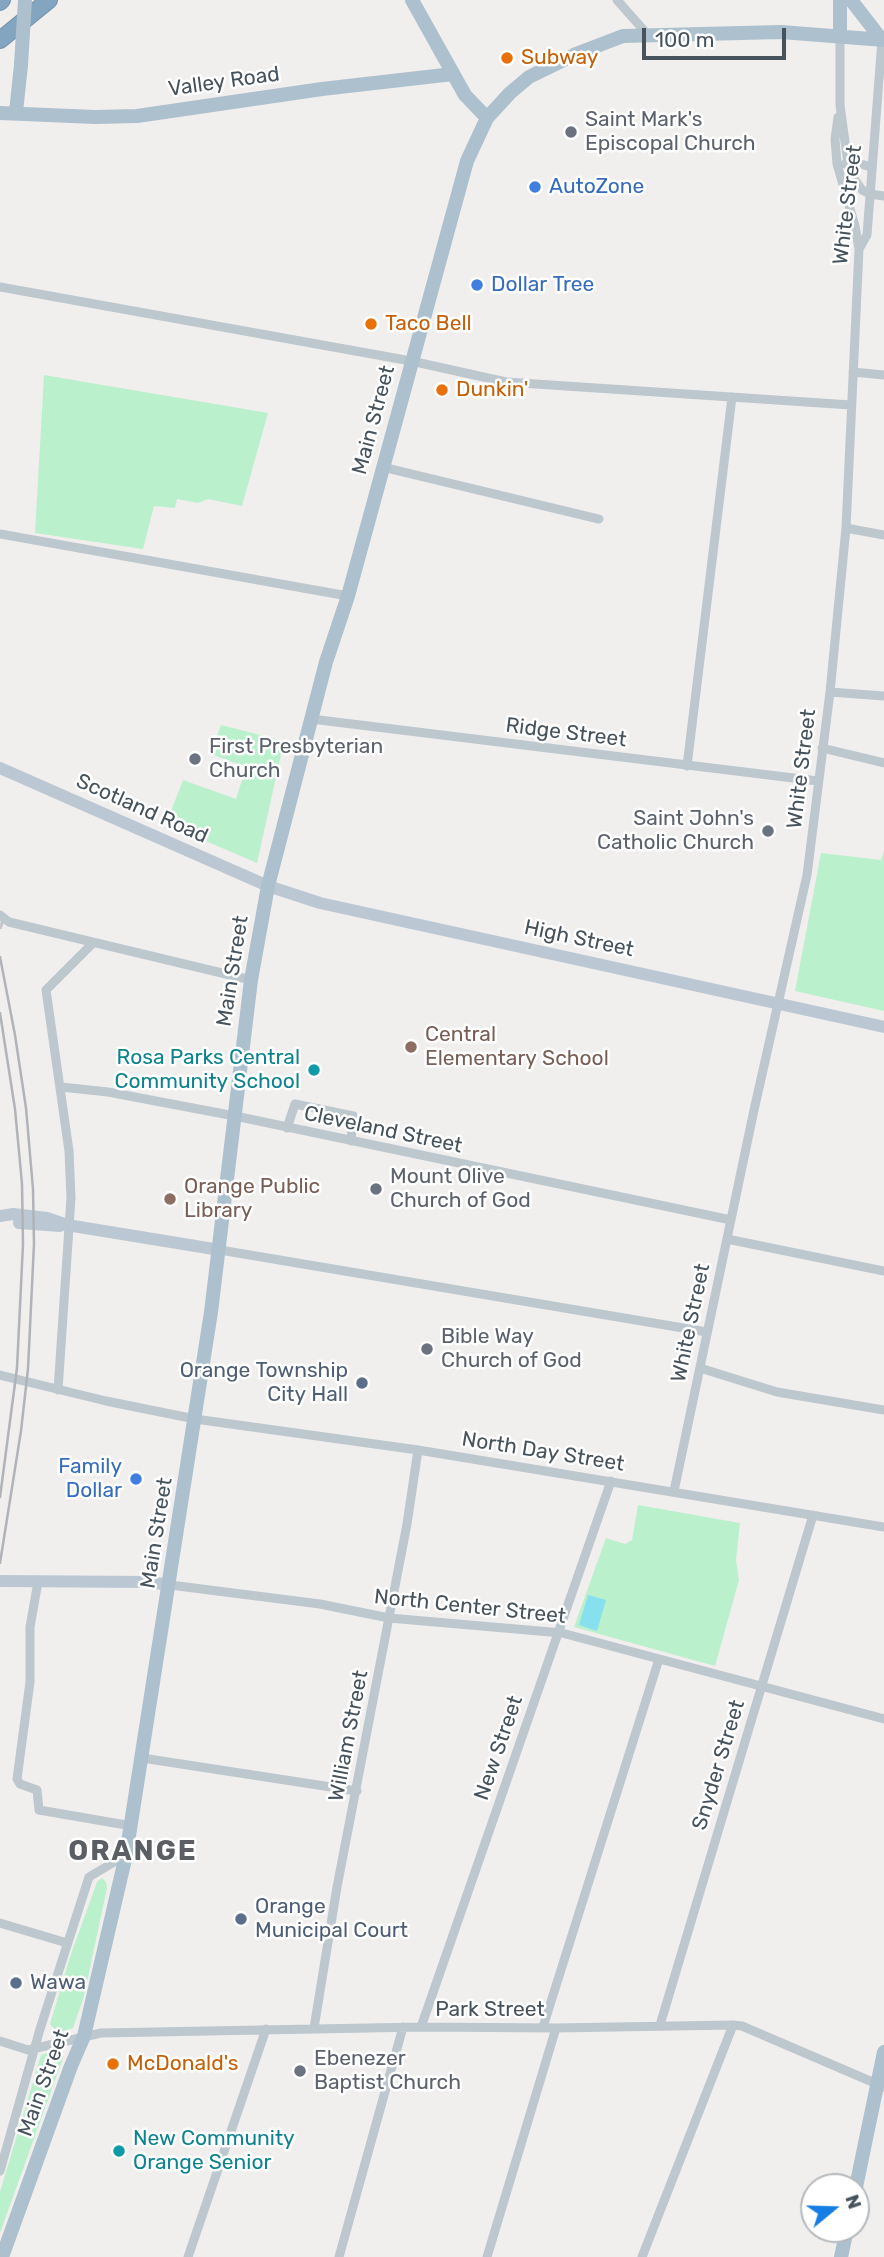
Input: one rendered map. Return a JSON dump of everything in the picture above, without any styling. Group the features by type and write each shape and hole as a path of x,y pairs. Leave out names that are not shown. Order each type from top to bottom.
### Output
{"highway":[{"path":"0,40 49,0"},
{"path":"15,27 62,0"}],"main road":[{"path":"16,112 25,0"},
{"path":"412,0 465,95 487,118"},
{"path":"839,0 840,36"},
{"path":"851,0 883,40"},
{"name":"Main Street","path":"2,2257 84,2036 132,1826 220,1250 251,980 268,886 326,662 348,596 461,178 487,118 510,93 529,77 576,54 623,36 781,32 883,40"},
{"name":"Valley Road","path":"0,113 136,116 322,89 453,74"},
{"name":"Scotland Road","path":"0,768 268,886"},
{"name":"High Street","path":"268,886 320,903 884,1027"},
{"path":"0,1218 13,1214 47,1218 67,1225 220,1250"},
{"path":"0,1581 149,1582 170,1586"},
{"path":"859,2173 881,2085 884,2052"}],"street":[{"path":"617,0 648,35"},
{"path":"840,36 840,105 848,164 856,181 870,194 884,196"},
{"name":"White Street","path":"674,1491 807,875 830,692 846,528 859,248 867,235 883,40"},
{"path":"840,105 835,139 837,164 859,248"},
{"path":"837,164 871,167"},
{"path":"0,287 411,361 506,382 851,405"},
{"path":"853,372 884,375"},
{"path":"687,766 732,397"},
{"path":"383,467 599,519"},
{"path":"846,528 884,536"},
{"path":"0,534 348,596"},
{"path":"830,692 884,696"},
{"name":"Ridge Street","path":"311,719 818,781"},
{"path":"822,748 884,763"},
{"path":"4,921 251,980"},
{"path":"58,1390 67,1225 71,1198 69,1151 46,990 93,943"},
{"name":"Cleveland Street","path":"61,1087 108,1092 235,1116 731,1220"},
{"path":"287,1128 295,1104 353,1115 351,1141"},
{"path":"727,1239 884,1271"},
{"path":"220,1250 707,1332"},
{"path":"700,1368 777,1392 884,1410"},
{"name":"North Day Street","path":"0,1375 195,1419 418,1450 884,1527"},
{"name":"William Street","path":"314,2028 337,1886 357,1791 418,1450"},
{"name":"New Street","path":"421,2026 611,1481"},
{"name":"Snyder Street","path":"660,2025 813,1515"},
{"path":"38,1582 30,1627 30,1682 17,1779 20,1784 37,1790 39,1810 132,1826"},
{"name":"North Center Street","path":"170,1586 320,1604 389,1618 558,1633 884,1719"},
{"path":"543,2027 659,1659"},
{"path":"142,1758 357,1791"},
{"path":"0,2171 34,2049 89,1877 126,1855"},
{"path":"0,1923 67,1943"},
{"path":"642,2257 733,2025"},
{"name":"Park Street","path":"34,2049 101,2033 421,2026 556,2028 733,2025 742,2026 881,2085"},
{"path":"339,2257 403,2027"},
{"path":"487,2257 556,2028"},
{"path":"188,2257 266,2029"},
{"path":"0,2041 28,2050 34,2049"}],"green space":[{"path":"44,375 268,413 242,506 208,499 198,503 177,499 175,508 154,506 143,549 35,533"},
{"path":"221,725 284,741 257,863 166,824 183,780 236,799 246,767 211,754"},
{"path":"884,851 884,1011 795,991 821,853 881,860"},
{"path":"638,1505 740,1523 736,1560 739,1580 715,1666 574,1627 606,1538 625,1544 632,1540"},
{"path":"102,1878 107,1888 84,1996 73,2028 58,2033 50,2024 70,1957 97,1882"},
{"path":"58,2049 63,2058 0,2233 0,2192 41,2055"}],"water":[{"path":"588,1595 606,1600 597,1631 579,1625"}],"railway":[{"path":"0,957 26,1108 33,1189 34,1244 28,1369 0,1563"},
{"path":"0,1013 15,1109 22,1184 23,1244 17,1368 0,1497"}],"place":[{"name":"Subway","path":"507,58"},
{"name":"Saint Mark's Episcopal Church","path":"571,132"},
{"name":"AutoZone","path":"535,187"},
{"name":"Dollar Tree","path":"477,285"},
{"name":"Taco Bell","path":"371,324"},
{"name":"Dunkin'","path":"442,390"},
{"name":"First Presbyterian Church","path":"195,759"},
{"name":"Saint John's Catholic Church","path":"768,831"},
{"name":"Central Elementary School","path":"411,1047"},
{"name":"Rosa Parks Central Community School","path":"314,1070"},
{"name":"Mount Olive Church of God","path":"376,1189"},
{"name":"Orange Public Library","path":"170,1199"},
{"name":"Bible Way Church of God","path":"427,1349"},
{"name":"Orange Township City Hall","path":"362,1383"},
{"name":"Family Dollar","path":"136,1479"},
{"name":"Orange Municipal Court","path":"241,1919"},
{"name":"Wawa","path":"16,1983"},
{"name":"McDonald's","path":"113,2064"},
{"name":"Ebenezer Baptist Church","path":"300,2071"},
{"name":"New Community Orange Senior","path":"119,2151"}],"district":[{"name":"ORANGE","path":"133,1852"}]}
